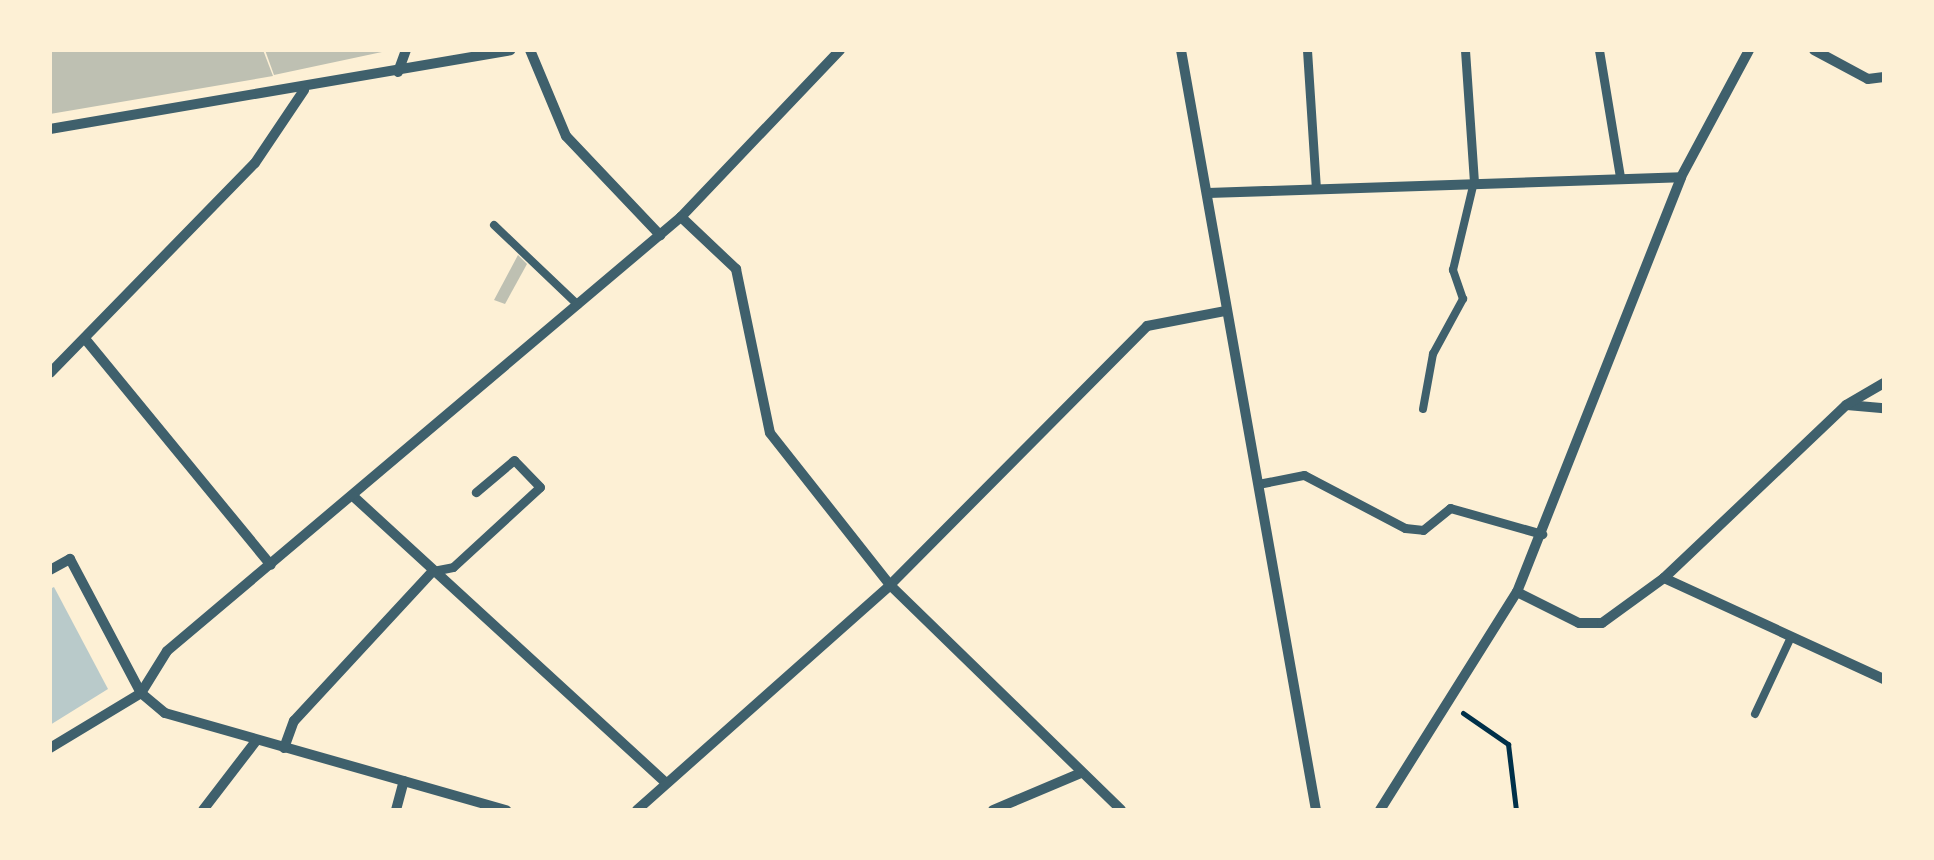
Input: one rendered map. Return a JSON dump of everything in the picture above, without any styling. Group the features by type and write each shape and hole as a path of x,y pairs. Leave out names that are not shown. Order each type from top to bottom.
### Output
{"street":[{"path":"398,72 406,50"},
{"path":"50,130 304,90 510,50"},
{"path":"530,50 566,136 660,235"},
{"path":"50,748 141,692 167,651 681,217 840,50"},
{"path":"1181,50 1316,810"},
{"path":"1307,50 1316,189"},
{"path":"1465,50 1474,182"},
{"path":"1599,50 1620,177"},
{"path":"1380,810 1517,592 1682,178 1749,50"},
{"path":"1814,50 1868,78 1884,77"},
{"path":"50,373 255,162 304,90"},
{"path":"1208,193 1682,178"},
{"path":"681,217 736,269 770,433 890,585 1120,810"},
{"path":"637,810 890,585 1146,326 1225,311"},
{"path":"86,340 271,565"},
{"path":"1517,592 1579,623 1602,623 1664,578 1846,404 1884,383"},
{"path":"1846,404 1884,408"},
{"path":"284,748 294,721 432,572 453,567 540,487 514,460 476,492"},
{"path":"1258,484 1304,475 1405,528 1423,530 1450,508 1542,534"},
{"path":"354,497 665,782"},
{"path":"50,570 70,559 141,692 165,713 506,810"},
{"path":"1664,578 1884,679"},
{"path":"203,810 256,741"},
{"path":"993,810 1081,773"},
{"path":"396,810 404,781"}],"lane":[{"path":"1423,409 1433,354 1464,299 1453,270 1474,182"},
{"path":"494,225 578,305"},
{"path":"1755,714 1791,637"}],"path":[{"path":"1448,702 1508,744 1516,810"}],"shaded area":[{"path":"54,587 108,689 50,725 50,589"}],"building":[{"path":"50,50 263,50 273,76 50,114"},
{"path":"265,50 382,50 382,52 274,75"},
{"path":"518,255 527,264 505,304 494,300"}]}
